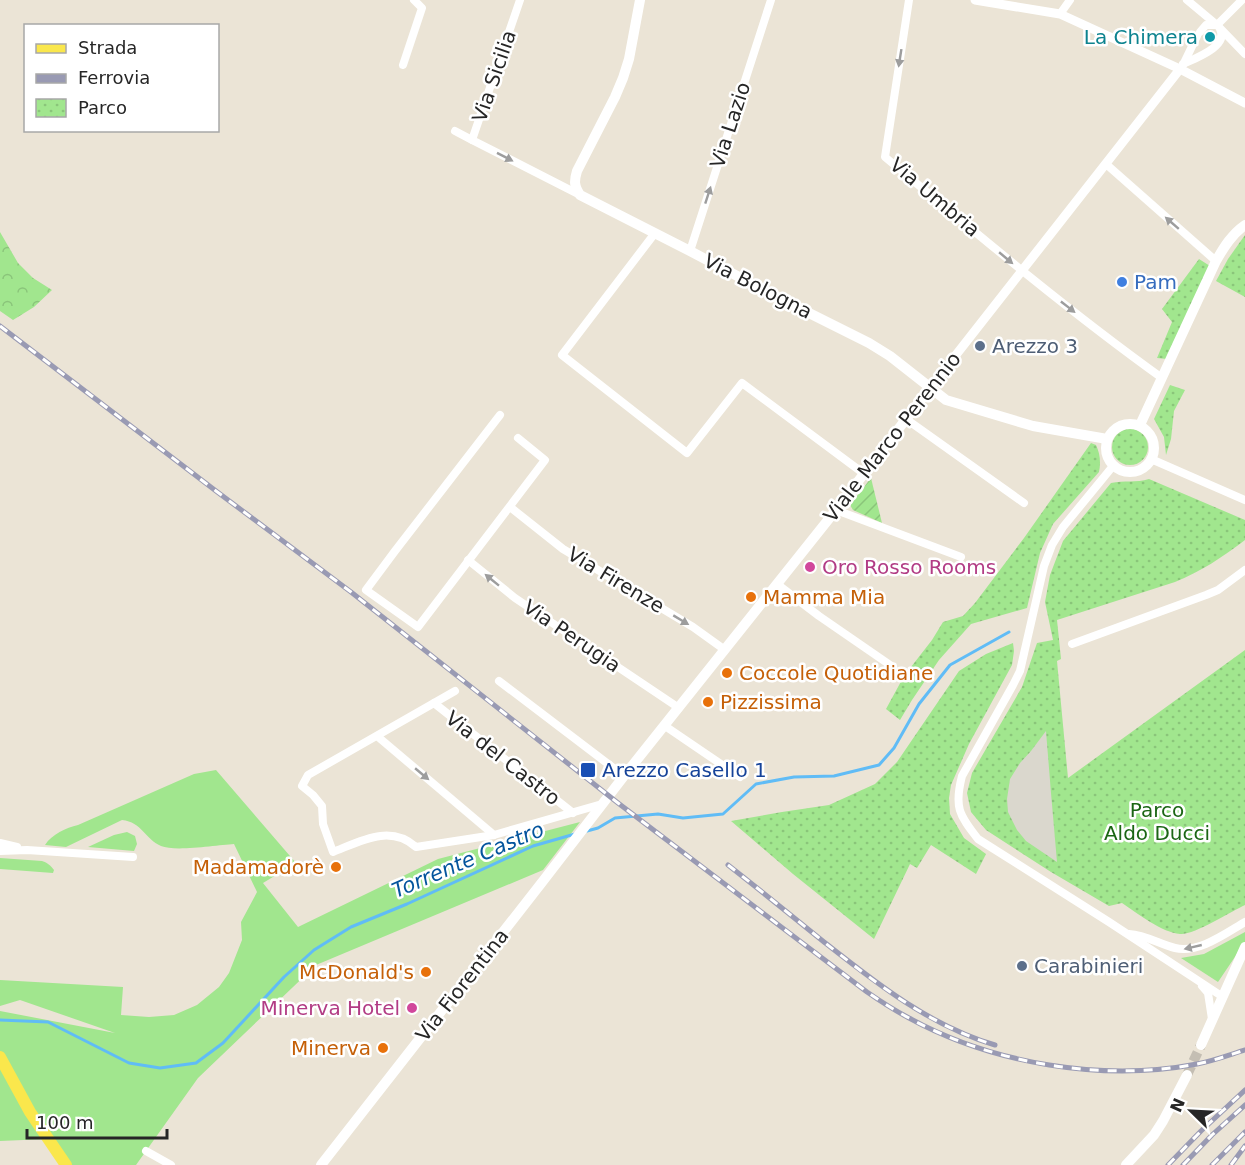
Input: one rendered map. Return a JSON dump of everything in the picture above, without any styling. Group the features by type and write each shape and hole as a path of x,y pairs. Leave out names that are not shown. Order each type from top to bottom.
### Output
{"main road":[{"path":"580,195 575,188 574,181 577,171 623,78 629,59 640,0"},
{"name":"Via Bologna","path":"580,195 869,343 890,356 946,400 1033,426 1107,439"},
{"path":"1140,425 1216,261 1235,232 1245,225"},
{"name":"Viale Marco Perennio","path":"602,804 930,388"},
{"path":"1124,424 1140,425 1151,436 1154,443 1152,459 1141,470 1127,472 1119,470 1108,460 1105,446 1107,439 1111,432 1124,424"},
{"name":"Via Fiorentina","path":"321,1165 602,804"},
{"path":"1202,1046 1245,947"},
{"path":"1230,982 1245,965"},
{"path":"0,1057 30,1112 66,1165"},
{"path":"1126,1165 1154,1135 1187,1075"},
{"path":"0,1076 30,1112"}],"street":[{"path":"403,65 422,8 414,0"},
{"name":"Via Sicilia","path":"520,0 472,140 580,195"},
{"name":"Via Lazio","path":"690,251 771,0"},
{"name":"Via Umbria","path":"909,0 885,157 1022,271"},
{"path":"975,0 1060,14 1182,67 1245,103"},
{"path":"1060,14 1070,0"},
{"path":"1187,0 1217,25 1245,54"},
{"path":"1182,67 1206,25 1217,25 1242,0"},
{"path":"1182,67 1216,46 1222,36 1217,25"},
{"path":"1199,34 1200,46 1210,49 1216,46"},
{"name":"Viale Marco Perennio","path":"930,388 1182,67"},
{"path":"455,132 472,140"},
{"path":"1106,164 1216,261"},
{"path":"655,233 562,355 687,453 742,382 863,473"},
{"path":"1022,271 1162,378"},
{"path":"500,415 366,590 418,627 545,460 518,438"},
{"path":"906,419 1024,503"},
{"path":"1152,459 1245,500"},
{"path":"1113,466 1063,527 1052,545 1044,566 1020,671 962,776 958,792 958,809 966,825 978,839 1223,997"},
{"name":"Via Firenze","path":"510,507 563,549 693,627 725,650"},
{"path":"836,510 961,557"},
{"name":"Via Perugia","path":"468,560 515,598 679,708"},
{"path":"1072,644 1218,590 1245,570"},
{"path":"777,584 892,667"},
{"path":"499,681 624,776"},
{"name":"Via del Castro","path":"454,691 308,775 302,786 314,795 322,806 323,824 333,852 377,836 391,835 407,840 416,847 494,835 602,804"},
{"name":"Via del Castro","path":"434,703 573,813"},
{"path":"664,726 740,777"},
{"path":"377,736 494,835"},
{"path":"0,843 27,850"},
{"path":"0,851 27,850 133,857"},
{"path":"1128,934 1141,935 1176,949 1190,949 1206,944 1245,922"},
{"path":"1197,980 1208,993 1212,1019"},
{"path":"146,1151 171,1165"}],"green space":[{"path":"0,232 18,263 33,278 52,290 34,307 13,320 0,311"},
{"path":"1245,235 1245,297 1216,281"},
{"path":"1199,259 1210,266 1167,359 1157,358 1172,322 1162,309"},
{"path":"1170,385 1185,390 1174,411 1171,439 1166,455 1164,437 1154,419"},
{"path":"1130,429 1143,434 1148,447 1143,460 1130,465 1117,460 1112,447 1117,434"},
{"path":"1091,443 1096,445 1098,451 1099,472 1053,524 1040,553 1027,608 971,624 939,660 900,720 886,709 904,676 943,622 963,616 975,603"},
{"path":"871,478 882,523 853,510 850,505"},
{"name":"Parco Aldo Ducci","path":"1149,479 1245,520 1245,540 1211,564 1175,582 1057,620 1061,659 1057,661 1068,778 1245,650 1245,905 1186,934 1173,933 1158,926 1122,903 1109,906 1051,872 986,830 971,812 967,793 972,773 1022,687 1037,643 1053,640 1045,602 1050,575 1063,541 1111,483"},
{"path":"1013,643 1012,665 969,744 951,785 949,798 950,814 964,838 986,854 976,874 931,845 917,868 910,864 874,939 731,821 829,805 875,784 897,762 959,671 986,654"},
{"path":"216,770 296,863 263,883 298,927 438,859 580,822 543,870 316,965 198,1078 136,1165 66,1165 47,1139 0,1141 0,1011 115,1033 20,1000 0,1006 0,980 123,987 121,1015 149,1017 174,1015 197,1005 219,987 229,973 242,940 241,922 257,892 234,844 167,848 156,843 139,827 122,820 66,847 45,845 64,830 194,774"},
{"path":"127,832 135,836 137,844 134,851 88,847 114,835"},
{"path":"0,858 42,861 54,870 53,873 0,869"},
{"path":"1245,932 1245,942 1218,982 1181,958 1204,954"}],"shaded area":[{"path":"1046,731 1057,862 1026,841 1017,830 1008,812 1010,779"}],"waterway":[{"name":"Torrente Castro","path":"587,831 598,828 615,818 658,814 683,818 723,814 756,784 794,777 834,776 879,765 894,748 919,704 950,665 1009,632"},
{"name":"Torrente Castro","path":"0,1020 48,1022 129,1063 160,1068 196,1063 223,1043 284,977 314,950 351,927 533,846 575,834"}],"tunnel":[{"path":"1187,1075 1201,1045"}],"railway":[{"path":"0,326 351,592 618,803 867,992 898,1012 942,1034 976,1047 1012,1058 1049,1065 1124,1071 1161,1069 1203,1063 1245,1050"},
{"path":"728,865 884,988 948,1027 995,1045"},
{"path":"1168,1165 1245,1090"},
{"path":"1183,1165 1245,1105"},
{"path":"1212,1165 1245,1132"},
{"path":"1231,1165 1245,1146"}],"place":[{"name":"La Chimera","path":"1210,37"},
{"name":"Pam","path":"1122,282"},
{"name":"Arezzo 3","path":"980,346"},
{"name":"Oro Rosso Rooms","path":"810,567"},
{"name":"Mamma Mia","path":"751,597"},
{"name":"Coccole Quotidiane","path":"727,673"},
{"name":"Pizzissima","path":"708,702"},
{"name":"Arezzo Casello 1","path":"588,770"},
{"name":"Madamadorè","path":"336,867"},
{"name":"Carabinieri","path":"1022,966"},
{"name":"McDonald's","path":"426,972"},
{"name":"Minerva Hotel","path":"412,1008"},
{"name":"Minerva","path":"383,1048"}]}
